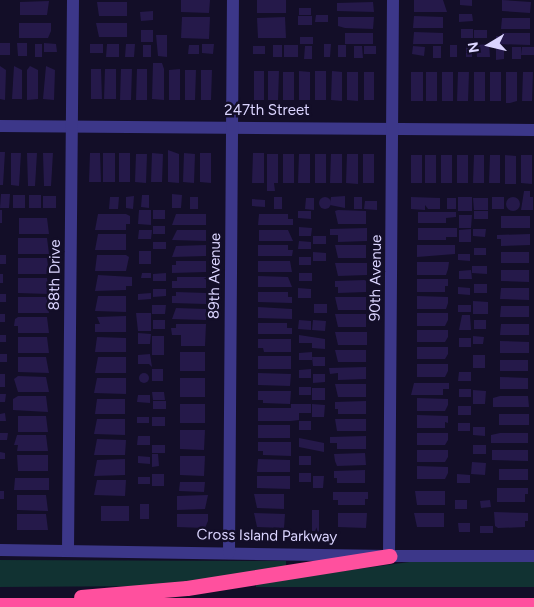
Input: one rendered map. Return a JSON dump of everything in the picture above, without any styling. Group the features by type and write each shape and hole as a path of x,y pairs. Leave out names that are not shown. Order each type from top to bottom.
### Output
{"highway":[{"path":"5,605 195,587 389,556"},
{"path":"5,605 534,605"}],"street":[{"name":"88th Drive","path":"68,550 73,0"},
{"name":"89th Avenue","path":"229,553 233,0"},
{"name":"90th Avenue","path":"389,556 393,0"},
{"name":"247th Street","path":"0,126 534,130"},
{"name":"Cross Island Parkway","path":"0,550 389,556 534,556"}],"green space":[{"path":"0,560 286,561 286,567 157,586 0,587"},
{"path":"534,561 534,587 256,587 256,583 409,562"}],"building":[{"path":"181,0 210,0 209,13 181,12"},
{"path":"257,0 286,0 286,13 257,13"},
{"path":"414,0 443,0 447,12 414,12"},
{"path":"460,0 472,0 472,6 460,5"},
{"path":"502,0 531,2 530,13 502,11"},
{"path":"49,1 47,15 20,15 20,2"},
{"path":"97,2 127,2 127,16 99,16"},
{"path":"373,2 374,12 337,11 337,3"},
{"path":"299,8 311,8 311,15 299,15"},
{"path":"153,11 153,20 141,21 140,12"},
{"path":"459,14 472,14 473,21 459,22"},
{"path":"316,15 328,15 328,22 315,22"},
{"path":"298,16 312,16 312,25 298,25"},
{"path":"414,16 443,17 443,28 413,28"},
{"path":"182,17 210,17 209,39 181,38"},
{"path":"285,17 286,38 258,38 257,18"},
{"path":"338,17 374,17 373,29 338,26"},
{"path":"502,18 530,18 530,29 501,29"},
{"path":"19,23 51,23 51,31 48,38 19,38"},
{"path":"96,23 127,23 127,37 99,37"},
{"path":"461,29 473,29 473,38 461,38"},
{"path":"141,30 153,30 153,42 141,42"},
{"path":"474,30 487,30 487,38 474,38"},
{"path":"414,32 443,33 443,44 413,44"},
{"path":"345,33 373,33 373,44 345,44"},
{"path":"502,33 530,33 530,45 496,44 496,36 502,36"},
{"path":"156,35 167,35 167,57 158,56"},
{"path":"300,37 313,37 313,44 300,44"},
{"path":"0,43 10,43 10,55 0,55"},
{"path":"17,43 27,43 27,56 18,56"},
{"path":"44,43 56,44 57,52 44,52"},
{"path":"35,44 42,44 42,57 35,57"},
{"path":"90,44 103,44 103,53 90,53"},
{"path":"107,44 119,44 119,57 106,57"},
{"path":"126,44 135,44 134,57 125,57"},
{"path":"202,44 214,44 213,54 202,53"},
{"path":"324,44 331,44 330,57 324,57"},
{"path":"489,44 490,57 477,57 476,45"},
{"path":"143,45 151,45 151,57 143,57"},
{"path":"189,45 199,45 199,54 188,54"},
{"path":"273,45 282,45 282,57 273,57"},
{"path":"284,45 298,45 298,57 284,57"},
{"path":"338,45 346,45 346,57 338,57"},
{"path":"450,45 457,45 457,57 450,57"},
{"path":"466,45 472,45 472,57 466,57"},
{"path":"253,46 265,46 265,54 253,54"},
{"path":"305,46 312,46 312,59 304,59"},
{"path":"354,46 362,46 363,58 354,58"},
{"path":"364,46 376,46 376,54 364,54"},
{"path":"413,46 425,47 424,56 412,54"},
{"path":"433,46 441,46 441,58 433,58"},
{"path":"496,47 504,47 504,59 496,60"},
{"path":"512,47 521,47 521,59 512,59"},
{"path":"522,47 534,47 534,55 521,55"},
{"path":"153,63 162,63 164,69 164,100 152,99"},
{"path":"0,66 6,70 5,100 0,99"},
{"path":"14,66 22,70 22,99 12,99"},
{"path":"30,66 38,70 38,99 27,100 27,70"},
{"path":"46,66 55,70 54,100 43,99"},
{"path":"91,69 101,69 102,99 91,99"},
{"path":"105,69 116,69 116,99 104,99"},
{"path":"121,69 132,69 131,100 120,100"},
{"path":"137,69 147,69 147,100 136,100"},
{"path":"180,69 180,100 169,100 169,70"},
{"path":"185,70 196,70 195,100 185,100"},
{"path":"201,70 212,70 211,100 201,100"},
{"path":"254,71 264,71 264,100 254,100"},
{"path":"268,71 279,71 278,100 268,100"},
{"path":"299,71 310,72 310,100 299,100"},
{"path":"315,71 326,71 326,100 315,100"},
{"path":"332,71 342,72 342,101 331,100"},
{"path":"283,72 294,72 294,100 283,100"},
{"path":"347,72 358,72 358,101 347,100"},
{"path":"364,72 374,72 374,100 364,100"},
{"path":"411,72 423,72 423,101 411,101"},
{"path":"426,72 437,72 437,101 426,101"},
{"path":"442,72 453,72 453,101 442,101"},
{"path":"458,72 469,72 468,101 457,101"},
{"path":"474,72 485,72 485,101 474,101"},
{"path":"490,72 501,72 501,101 490,101"},
{"path":"506,72 517,72 517,101 510,103 506,103"},
{"path":"523,72 533,72 532,101 522,101"},
{"path":"168,150 179,154 179,183 168,182"},
{"path":"0,152 5,152 3,185 0,185"},
{"path":"11,153 21,153 19,186 11,185"},
{"path":"27,153 37,153 35,186 28,186"},
{"path":"43,153 53,153 51,186 44,186"},
{"path":"90,153 100,153 101,182 89,182"},
{"path":"103,153 115,153 115,182 103,182"},
{"path":"119,153 130,153 130,182 119,182"},
{"path":"152,153 163,154 162,182 151,182"},
{"path":"184,153 195,154 194,183 183,182"},
{"path":"200,153 211,153 211,183 200,182"},
{"path":"253,153 264,153 264,183 252,183"},
{"path":"136,154 147,154 146,183 135,182"},
{"path":"267,154 278,154 278,183 274,183 275,191 267,191"},
{"path":"283,154 294,154 294,183 283,183"},
{"path":"299,154 310,154 310,183 298,183"},
{"path":"315,154 326,154 326,183 315,183"},
{"path":"331,154 342,154 342,183 330,183"},
{"path":"347,154 358,154 358,184 346,183"},
{"path":"363,154 374,154 374,183 363,183"},
{"path":"411,155 422,155 422,183 411,183"},
{"path":"425,155 436,155 436,183 425,183"},
{"path":"441,155 452,155 452,183 441,183"},
{"path":"457,155 468,155 468,183 457,183"},
{"path":"474,155 484,155 484,183 473,183"},
{"path":"490,155 500,155 500,183 489,183"},
{"path":"505,155 516,156 516,184 505,184"},
{"path":"521,155 532,155 532,184 521,183"},
{"path":"524,191 530,191 530,197 533,197 533,210 521,210"},
{"path":"1,194 10,194 9,208 0,208"},
{"path":"172,194 182,195 181,208 172,208"},
{"path":"13,195 25,195 25,208 13,208"},
{"path":"29,195 41,195 41,208 29,208"},
{"path":"142,195 149,195 149,208 141,207"},
{"path":"43,196 56,196 56,208 43,208"},
{"path":"134,196 133,209 126,208 126,197"},
{"path":"345,196 345,208 330,205 331,197"},
{"path":"110,197 119,197 118,209 109,209"},
{"path":"190,197 198,197 198,209 190,209"},
{"path":"274,197 282,197 282,209 274,209"},
{"path":"323,197 327,197 331,203 327,209 323,209 319,205 319,201"},
{"path":"354,197 362,197 362,209 354,209"},
{"path":"411,197 440,198 440,209 428,209 425,205 425,210 411,209"},
{"path":"458,197 472,197 472,211 458,211"},
{"path":"492,197 504,197 504,209 492,209"},
{"path":"513,197 518,199 520,204 518,209 513,211 508,209 506,204 508,199"},
{"path":"306,198 314,198 314,210 305,209"},
{"path":"447,198 456,198 456,209 447,209"},
{"path":"473,198 488,198 488,210 474,210"},
{"path":"252,199 265,200 265,207 252,206"},
{"path":"365,201 377,201 377,210 364,209"},
{"path":"0,210 2,210 2,223 0,223"},
{"path":"139,210 151,210 151,225 138,224"},
{"path":"153,210 165,210 165,219 153,219"},
{"path":"298,211 311,211 311,219 298,218"},
{"path":"335,211 366,211 366,224 338,224"},
{"path":"474,211 488,211 488,219 474,219"},
{"path":"418,212 456,212 456,217 446,218 446,223 418,223"},
{"path":"98,214 126,214 130,216 130,224 126,224 126,230 95,230"},
{"path":"176,214 206,214 206,225 172,225"},
{"path":"259,214 288,214 288,219 293,219 293,225 258,225"},
{"path":"459,215 472,215 471,228 459,228"},
{"path":"501,216 530,216 530,228 501,228"},
{"path":"19,218 47,218 49,234 19,234"},
{"path":"153,226 165,226 165,234 153,234"},
{"path":"299,227 312,228 311,236 299,236"},
{"path":"367,228 367,241 338,242 338,235 330,235 330,229"},
{"path":"418,228 457,228 457,237 446,237 446,240 418,240"},
{"path":"471,229 471,242 459,242 459,230"},
{"path":"473,229 486,229 485,237 473,236"},
{"path":"139,230 152,230 151,239 138,239"},
{"path":"177,230 206,230 206,241 172,240"},
{"path":"259,230 288,230 293,241 259,241"},
{"path":"98,234 126,234 126,250 95,250"},
{"path":"530,234 530,245 501,246 501,239 497,239 497,235"},
{"path":"313,236 326,236 326,244 313,244"},
{"path":"18,238 47,238 49,254 18,254"},
{"path":"299,241 311,242 311,249 298,249"},
{"path":"153,242 166,242 166,249 153,249"},
{"path":"206,245 206,256 172,257 176,246"},
{"path":"258,245 288,245 288,250 293,250 292,256 258,256"},
{"path":"335,245 366,245 366,258 338,258"},
{"path":"417,245 455,245 455,254 417,257"},
{"path":"474,248 486,248 486,255 474,255"},
{"path":"139,251 151,251 151,264 139,264"},
{"path":"313,252 326,253 326,261 313,261"},
{"path":"501,252 529,252 529,263 501,263"},
{"path":"458,254 470,254 470,261 458,260"},
{"path":"0,255 6,255 6,264 0,264"},
{"path":"97,255 126,255 129,257 126,271 95,271"},
{"path":"299,257 311,257 311,265 299,265"},
{"path":"18,258 47,258 49,274 18,274"},
{"path":"176,261 206,261 206,272 172,273 172,265 176,265"},
{"path":"258,261 290,261 292,272 258,272"},
{"path":"417,262 449,262 446,275 417,275"},
{"path":"335,263 367,263 367,275 338,276"},
{"path":"472,266 487,266 487,274 472,273"},
{"path":"471,270 472,279 459,279 459,271"},
{"path":"501,270 529,270 529,282 501,281"},
{"path":"142,273 151,273 151,278 141,278"},
{"path":"166,273 166,281 153,281 153,274"},
{"path":"299,273 312,273 312,281 299,281"},
{"path":"0,274 3,274 3,283 0,283"},
{"path":"98,275 132,277 132,286 126,286 126,290 95,291"},
{"path":"258,276 288,277 292,287 258,287"},
{"path":"177,277 206,277 206,288 172,288 172,281 177,281"},
{"path":"18,278 47,278 49,294 18,293"},
{"path":"417,279 448,279 448,286 445,286 445,292 417,292"},
{"path":"366,280 366,292 338,293 338,287 335,287 335,281"},
{"path":"474,284 487,284 487,293 474,293"},
{"path":"458,287 470,288 470,295 458,294"},
{"path":"298,288 311,289 311,298 298,298"},
{"path":"501,288 529,288 529,300 500,299"},
{"path":"153,289 166,289 166,296 153,297"},
{"path":"176,292 206,293 206,304 172,303 172,296 176,296"},
{"path":"258,292 288,292 288,297 292,297 292,303 258,302"},
{"path":"151,293 151,299 138,300 138,294"},
{"path":"0,294 6,294 6,302 0,302"},
{"path":"98,296 126,296 126,312 95,311"},
{"path":"417,296 448,297 446,309 417,309"},
{"path":"18,297 47,297 49,313 18,313"},
{"path":"335,297 366,297 366,310 338,310"},
{"path":"473,301 488,302 488,314 473,314"},
{"path":"314,304 327,304 327,313 314,313"},
{"path":"152,305 166,305 165,314 152,314"},
{"path":"458,305 471,305 471,312 458,312"},
{"path":"501,306 529,306 529,317 500,317"},
{"path":"258,307 292,309 292,319 258,318"},
{"path":"176,308 206,309 206,320 172,319"},
{"path":"136,313 151,313 151,331 138,331"},
{"path":"417,313 448,313 448,320 445,326 417,326"},
{"path":"0,314 5,314 5,322 0,322"},
{"path":"335,314 366,314 366,327 338,327"},
{"path":"462,315 470,315 471,330 459,330"},
{"path":"126,316 126,332 95,332 95,324 100,324 97,317"},
{"path":"18,317 47,317 49,333 18,333 18,326 14,326 15,319"},
{"path":"153,320 165,320 165,329 153,329"},
{"path":"299,320 311,321 311,330 298,329"},
{"path":"313,320 326,321 325,331 312,330"},
{"path":"474,320 486,320 486,329 474,329"},
{"path":"258,323 287,323 287,328 292,328 292,334 258,334"},
{"path":"176,324 206,324 205,346 181,346 181,335 172,335 171,328 176,328"},
{"path":"501,324 529,324 529,335 500,335"},
{"path":"417,330 448,330 448,337 445,342 417,342"},
{"path":"335,332 367,332 367,345 338,345"},
{"path":"138,333 151,334 150,344 138,344"},
{"path":"0,335 6,335 6,342 0,342"},
{"path":"299,335 325,339 325,349 312,348 312,343 299,343"},
{"path":"152,336 164,336 164,355 152,355"},
{"path":"473,336 484,337 483,344 473,344"},
{"path":"18,337 47,337 49,353 18,353"},
{"path":"97,337 126,338 126,352 95,352"},
{"path":"459,338 471,338 471,347 459,347"},
{"path":"258,339 291,339 291,352 264,352 263,348 258,348"},
{"path":"500,341 529,342 529,353 500,353"},
{"path":"417,347 448,347 448,354 445,359 417,359"},
{"path":"335,350 366,350 366,362 338,362"},
{"path":"180,352 205,352 205,371 180,371"},
{"path":"312,352 312,360 299,360 299,353"},
{"path":"0,354 7,354 7,362 0,362"},
{"path":"150,354 152,367 149,364 138,364 138,355"},
{"path":"473,355 485,355 485,368 473,368"},
{"path":"258,356 291,356 291,369 258,369"},
{"path":"18,357 46,357 49,373 18,372"},
{"path":"98,357 126,357 126,373 95,373"},
{"path":"312,357 325,357 325,366 313,366"},
{"path":"500,360 528,360 528,371 500,371"},
{"path":"417,364 448,364 448,371 445,377 417,377"},
{"path":"366,367 366,379 338,380 338,373 330,374 329,368"},
{"path":"152,369 163,369 163,381 152,381"},
{"path":"311,369 311,378 299,378 299,370"},
{"path":"459,372 471,372 471,381 458,381"},
{"path":"142,373 146,373 149,378 148,382 142,383 139,380 139,376"},
{"path":"258,373 291,374 290,386 258,385"},
{"path":"0,374 5,374 5,387 0,387"},
{"path":"313,374 325,374 325,382 313,383"},
{"path":"18,376 46,377 49,392 18,392 14,379"},
{"path":"500,377 528,378 528,389 500,389"},
{"path":"97,378 126,378 126,394 94,393"},
{"path":"180,378 205,378 205,397 180,397"},
{"path":"414,383 449,383 449,389 443,389 443,395 411,395"},
{"path":"335,384 366,384 366,397 338,397"},
{"path":"299,387 311,387 311,395 299,395"},
{"path":"312,388 325,388 325,400 312,400"},
{"path":"459,389 471,389 471,397 459,397"},
{"path":"473,390 486,391 485,404 473,404"},
{"path":"258,391 291,391 290,404 263,403 263,400 258,400"},
{"path":"152,392 164,392 165,400 153,400"},
{"path":"0,394 6,394 5,402 0,402"},
{"path":"138,395 150,395 150,403 137,402"},
{"path":"18,396 46,396 48,412 13,410 13,399"},
{"path":"500,396 528,396 529,407 493,407 493,398"},
{"path":"417,398 448,399 448,405 445,411 417,411"},
{"path":"97,399 125,399 125,414 95,414"},
{"path":"153,401 166,401 166,409 153,409"},
{"path":"366,401 366,414 338,414 338,409 335,409 335,402"},
{"path":"180,404 205,404 205,423 180,423"},
{"path":"291,404 311,404 311,413 299,413 299,420 258,421 258,408 291,408"},
{"path":"312,404 325,405 324,417 312,417"},
{"path":"458,406 471,406 471,415 458,415"},
{"path":"5,413 6,421 0,421 0,414"},
{"path":"499,414 529,414 529,425 499,425"},
{"path":"417,415 448,416 448,423 445,422 445,428 417,428"},
{"path":"18,416 46,416 48,432 18,432"},
{"path":"137,417 149,417 149,423 137,423"},
{"path":"152,417 165,417 165,426 152,426"},
{"path":"97,419 125,419 125,435 94,434"},
{"path":"335,419 366,419 366,431 337,431"},
{"path":"299,421 311,421 311,430 299,430"},
{"path":"458,423 470,423 470,431 458,431"},
{"path":"258,425 290,425 290,438 258,438"},
{"path":"473,427 485,427 485,436 473,435"},
{"path":"180,430 205,430 204,450 180,449"},
{"path":"0,433 8,433 7,440 0,440"},
{"path":"417,433 448,433 448,440 445,445 417,445"},
{"path":"500,433 528,433 528,443 491,443 491,435"},
{"path":"17,435 46,435 48,451 17,451 18,445 14,445"},
{"path":"138,436 150,436 150,445 137,445"},
{"path":"366,436 366,449 337,449 337,443 330,443 330,437"},
{"path":"299,438 324,443 324,452 299,447"},
{"path":"97,439 126,440 125,455 94,455"},
{"path":"258,442 291,442 291,456 263,455 263,451 258,451"},
{"path":"152,445 165,445 165,453 152,453"},
{"path":"473,445 486,445 486,454 473,454"},
{"path":"417,450 448,450 448,457 445,462 417,462"},
{"path":"492,450 528,450 528,461 492,460"},
{"path":"0,452 5,453 5,459 0,459"},
{"path":"365,453 366,465 337,466 335,461 334,454"},
{"path":"152,454 158,454 159,466 152,467"},
{"path":"17,455 48,455 48,471 18,471"},
{"path":"138,456 150,457 150,464 138,463"},
{"path":"180,456 205,456 204,476 180,475"},
{"path":"299,456 311,456 311,465 299,465"},
{"path":"125,459 125,475 94,476 97,460"},
{"path":"258,459 290,460 290,472 257,472"},
{"path":"472,462 486,463 485,475 471,474"},
{"path":"417,466 448,467 448,473 445,479 417,479"},
{"path":"499,469 528,469 528,480 499,480"},
{"path":"365,470 365,483 337,483 337,478 334,478 334,471"},
{"path":"299,473 311,473 311,482 299,482"},
{"path":"152,474 164,474 164,486 152,486"},
{"path":"457,474 470,475 470,483 457,483"},
{"path":"257,476 290,476 290,489 257,488"},
{"path":"313,476 324,476 323,488 313,488"},
{"path":"138,477 150,477 150,484 138,484"},
{"path":"15,478 49,478 49,490 14,490"},
{"path":"97,480 126,480 125,496 94,495"},
{"path":"180,482 205,482 204,492 179,491"},
{"path":"497,488 528,488 528,494 525,494 525,502 497,502"},
{"path":"0,491 4,491 4,499 0,499"},
{"path":"415,491 445,491 445,505 417,505"},
{"path":"333,492 368,492 368,499 365,499 365,505 338,505 338,500 333,500"},
{"path":"254,494 284,494 284,509 257,508"},
{"path":"17,495 46,495 48,511 17,510"},
{"path":"208,495 205,509 177,510 177,496"},
{"path":"455,500 467,500 467,509 455,509"},
{"path":"490,500 491,507 481,508 480,501"},
{"path":"140,504 149,504 149,519 140,519"},
{"path":"101,506 129,506 129,521 101,521"},
{"path":"312,510 319,510 319,535 312,535"},
{"path":"494,512 528,513 528,521 525,521 525,527 498,528 495,526"},
{"path":"254,513 285,514 284,528 257,527"},
{"path":"338,513 367,513 366,528 338,527"},
{"path":"414,513 444,513 444,527 417,527"},
{"path":"17,514 46,514 48,530 17,530"},
{"path":"177,514 208,514 208,521 205,528 177,527"},
{"path":"458,523 470,523 470,532 459,532"},
{"path":"480,526 493,526 493,533 480,533"}]}
